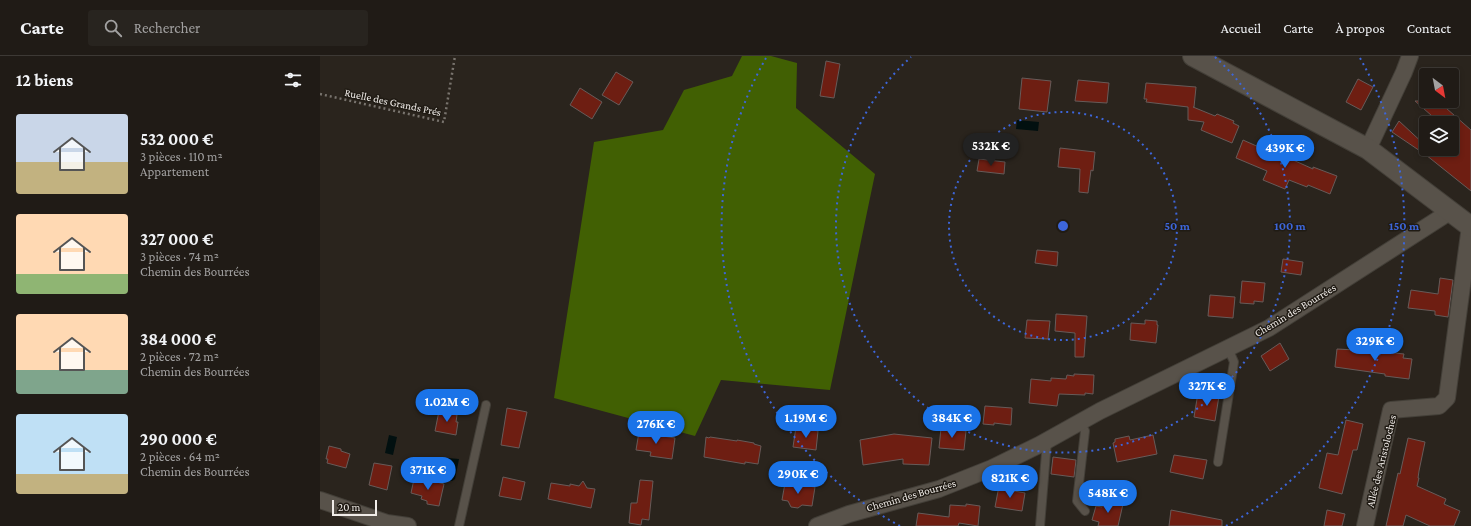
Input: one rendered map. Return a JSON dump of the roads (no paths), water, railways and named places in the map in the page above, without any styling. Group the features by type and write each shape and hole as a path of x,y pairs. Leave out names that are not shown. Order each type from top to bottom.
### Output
{"street":[{"path":"1368,149 1410,56"},
{"path":"1202,58 1368,149 1470,227"},
{"name":"Chemin des Bourrées","path":"817,526 849,514 939,489 992,468 1047,441 1080,422 1268,328 1450,211"},
{"name":"Allée des Aristoloches","path":"1365,526 1391,410 1439,406 1447,398 1470,227"},
{"path":"320,500 387,523 408,526"}],"lane":[{"path":"1218,462 1234,362 1228,348"},
{"path":"459,526 486,405"},
{"path":"1080,422 1085,431 1078,501 1085,511"},
{"path":"1040,526 1047,441"}]}
